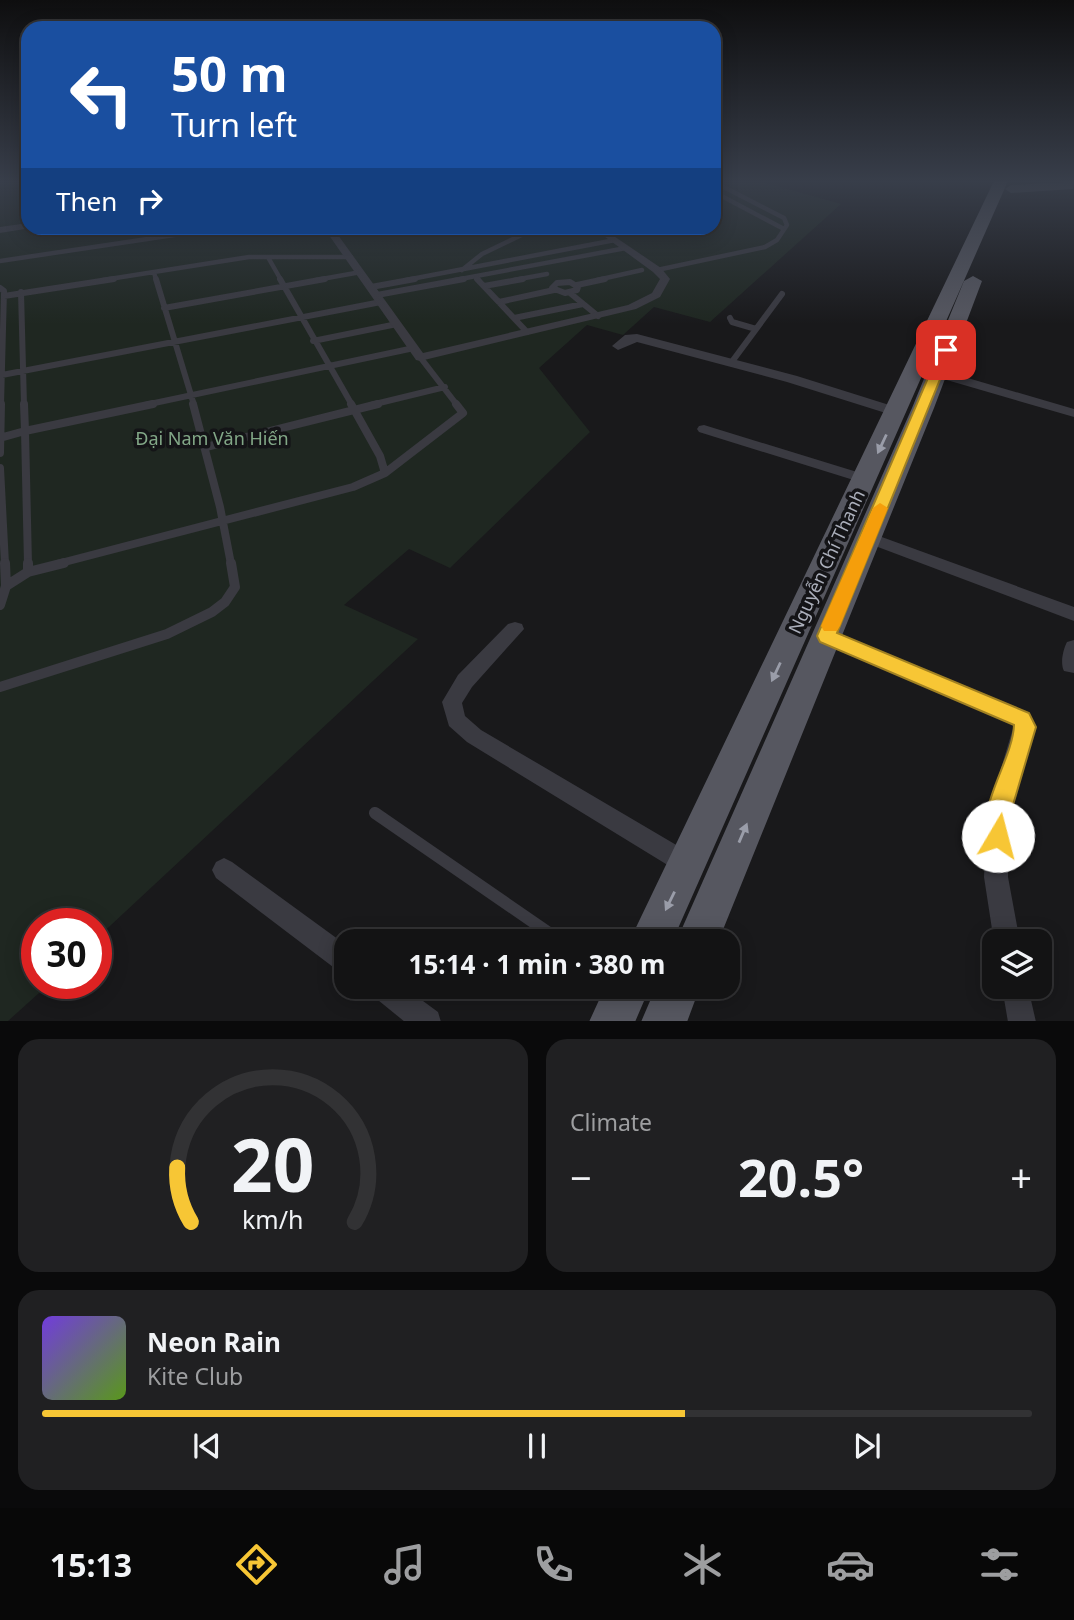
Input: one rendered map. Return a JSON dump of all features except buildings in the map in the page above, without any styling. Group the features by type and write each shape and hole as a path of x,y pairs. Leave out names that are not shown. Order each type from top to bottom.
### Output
{"main road":[{"name":"Nguyễn Chí Thanh","path":"702,929 865,480 937,373 986,230"},
{"name":"Nguyễn Chí Thanh","path":"656,929 687,864 812,631 868,537 907,415 986,230"},
{"path":"612,1021 622,999"},
{"path":"664,1021 673,999"}],"street":[{"path":"334,235 417,353 598,316 641,303 656,295 665,279 657,270 626,248 611,244 595,235"},
{"path":"603,235 652,279 661,283"},
{"path":"618,346 629,338 636,338 792,379 907,415"},
{"path":"937,373 1074,413"},
{"path":"704,429 865,480"},
{"path":"868,537 1074,614"},
{"path":"515,629 465,681 452,702 456,720 496,750 687,864"},
{"path":"812,631 1022,719 1025,727 998,815 996,877 1005,929"},
{"path":"225,870 334,952"},
{"path":"398,999 428,1021"},
{"path":"1017,999 1022,1021"}],"lane":[{"path":"657,270 765,247 778,241 784,229"},
{"path":"0,261 174,235"},
{"path":"462,270 482,254 521,235"},
{"path":"2,375 301,318 462,270 611,244"},
{"path":"376,295 538,265 611,244"},
{"path":"4,296 249,257 351,257"},
{"path":"269,259 380,456 385,473"},
{"path":"538,265 557,283 577,285 642,270"},
{"path":"0,687 167,634 212,612 225,602 235,587 225,521 206,447 154,272"},
{"path":"164,309 361,272"},
{"path":"484,286 547,274"},
{"path":"476,277 527,332"},
{"path":"554,290 552,286 557,283"},
{"path":"570,293 578,289 577,285"},
{"path":"0,288 4,291 0,453"},
{"path":"499,302 554,290 570,293 598,316"},
{"path":"21,292 28,572"},
{"path":"731,363 781,299 782,294"},
{"path":"514,318 583,303"},
{"path":"730,318 732,322 756,329"},
{"path":"313,341 397,324"},
{"path":"1,438 328,367 417,353 463,413 385,473 353,487 28,572 6,586"},
{"path":"206,447 445,387"},
{"path":"0,468 6,586 0,605"},
{"path":"376,813 543,929"}],"green space":[{"name":"Đại Nam Văn Hiến","path":"0,229 21,229 21,235 721,235 721,229 814,229 710,322 654,307 623,335 587,325 539,368 590,432 450,568 409,549 344,605 418,639 112,924 112,908 21,908 21,999 32,999 8,1021 0,1021"}],"slow traffic":[{"path":"830,626 880,508"}],"route":[{"path":"946,350 826,636 1022,719 1025,727 998,815 998,836"}]}
